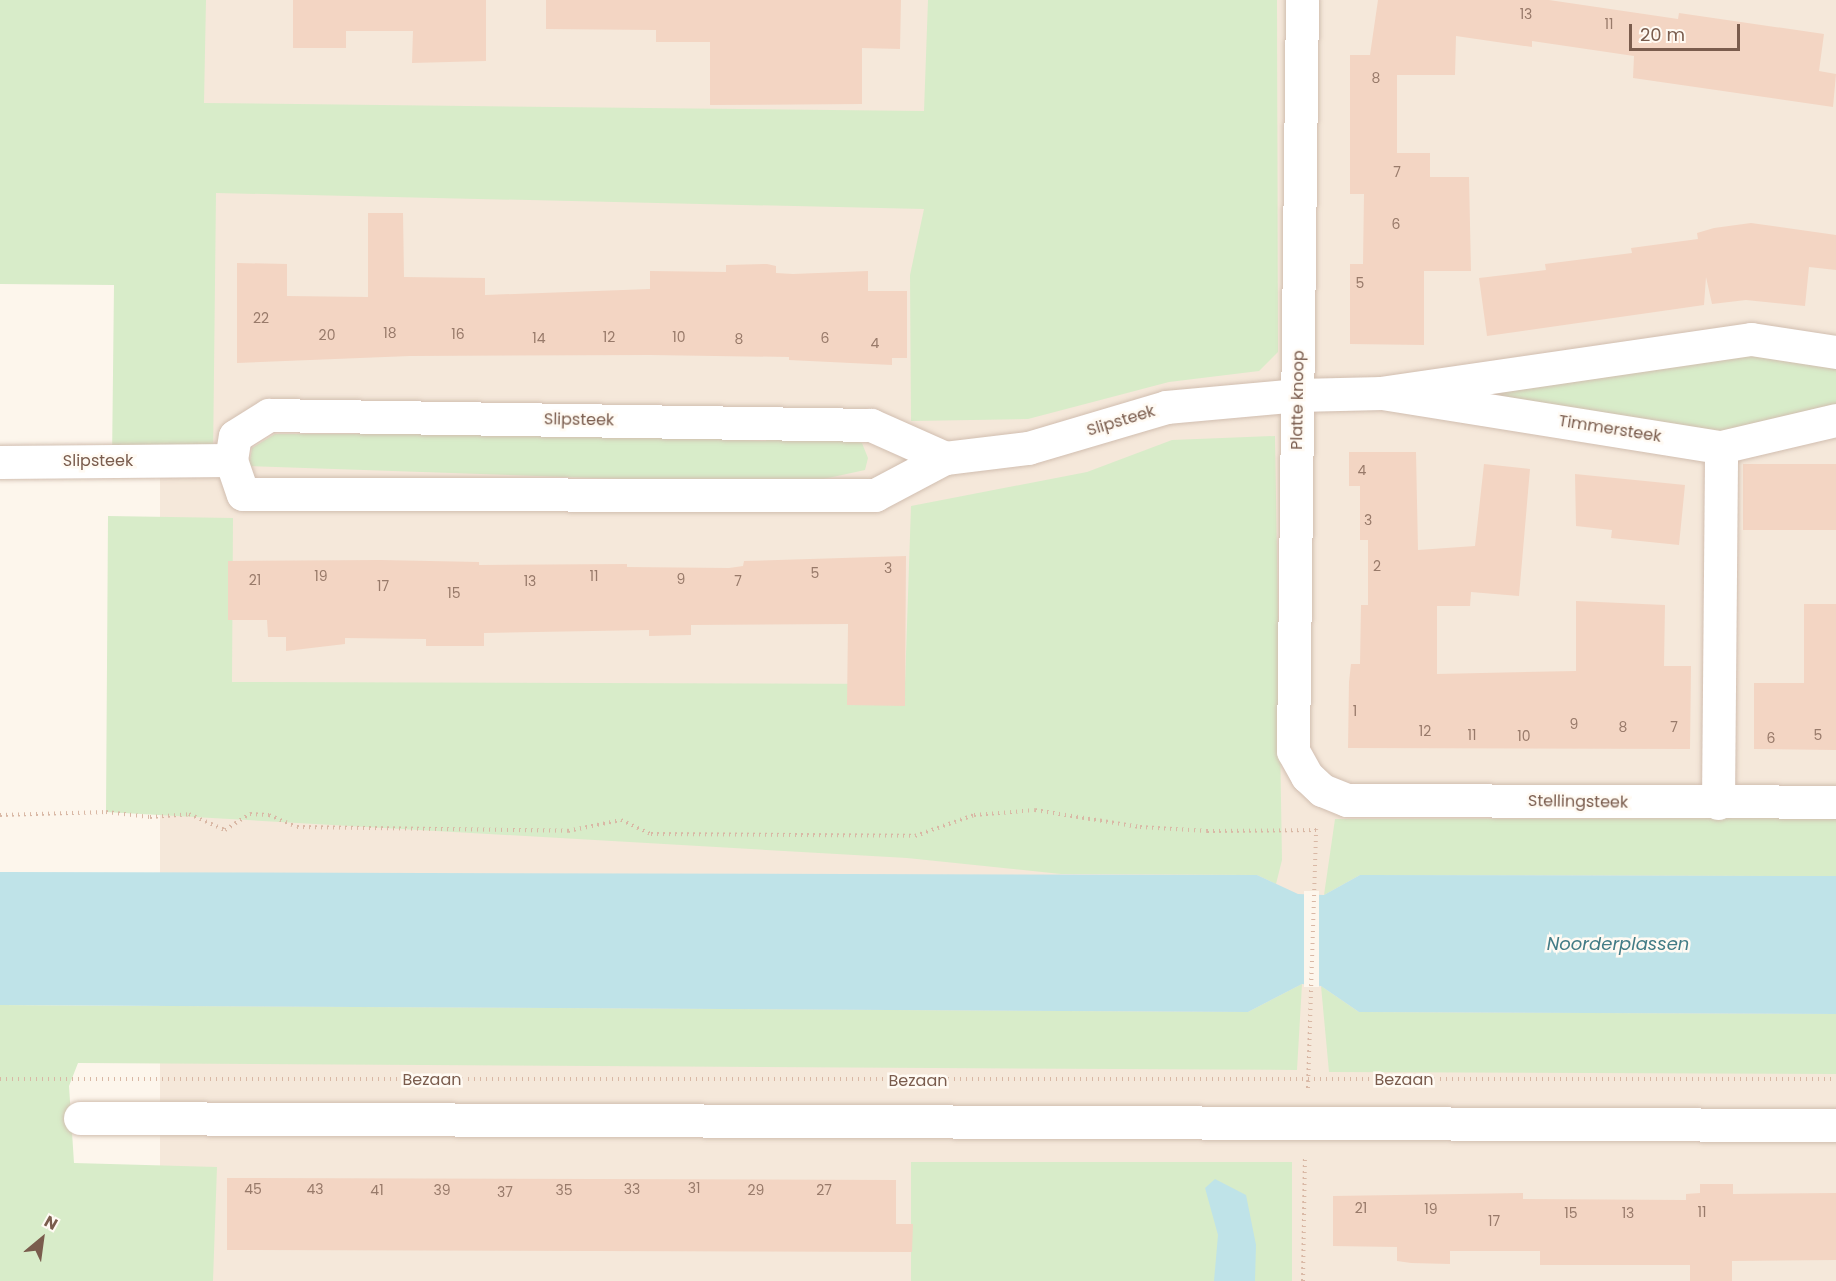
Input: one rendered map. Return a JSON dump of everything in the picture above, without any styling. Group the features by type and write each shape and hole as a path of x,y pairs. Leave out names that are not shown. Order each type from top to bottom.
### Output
{"street":[{"name":"Platte knoop","path":"1302,0 1293,751 1307,776 1322,790"},
{"name":"Timmersteek","path":"1298,395 1382,393 1751,339 1836,352"},
{"name":"Timmersteek","path":"1382,393 1721,447 1836,420"},
{"name":"Slipsteek","path":"945,458 871,425 269,415 235,436 231,460 243,494 875,495 945,458 1028,448 1166,407 1298,395"},
{"path":"1718,803 1721,447"},
{"name":"Slipsteek","path":"0,462 231,460"},
{"name":"Stellingsteek","path":"1322,790 1347,800 1836,802"},
{"path":"80,1118 1836,1125"}],"path":[{"path":"1303,1281 1306,1122 1312,999 1312,880 1322,790"},
{"path":"0,815 106,812 150,817 189,814 225,830 250,814 269,815 297,827 568,831 621,820 651,834 915,836 974,815 1035,810 1140,827 1207,831 1316,830"},
{"name":"Bezaan","path":"0,1079 1836,1079"}],"shaded area":[{"path":"160,0 1836,0 1836,1281 160,1281"}],"green space":[{"path":"0,0 206,0 204,103 924,111 928,0 1277,0 1278,352 1259,371 1169,382 1028,419 911,421 910,275 924,209 216,193 213,462 112,460 114,285 0,284"},
{"path":"1748,355 1836,366 1836,409 1709,435 1451,393"},
{"path":"767,427 814,431 862,443 868,458 865,470 796,485 249,466 252,448 275,434 623,434 766,441"},
{"path":"1275,436 1282,860 1276,884 1257,875 1061,874 907,858 106,812 108,516 233,518 232,682 905,684 911,506 1087,472 1172,440"},
{"path":"1836,818 1836,876 1360,875 1324,895 1335,819"},
{"path":"1302,984 1297,1070 78,1063 69,1086 74,1163 217,1167 213,1281 0,1281 0,1005 1248,1012"},
{"path":"1321,986 1359,1012 1836,1014 1836,1074 1329,1072"},
{"path":"911,1162 1292,1162 1292,1281 911,1281"}],"water":[{"name":"Noorderplassen","path":"0,872 1257,875 1298,894 1324,895 1360,875 1836,876 1836,1014 1359,1012 1321,986 1302,984 1248,1012 0,1005"},
{"path":"1215,1179 1246,1195 1256,1245 1255,1281 1214,1281 1218,1235 1205,1188"}],"pier":[{"path":"1304,891 1319,891 1319,987 1304,987"}],"building":[{"path":"293,0 486,0 486,61 412,63 413,31 346,31 346,48 293,48"},
{"path":"546,0 901,0 900,49 862,48 862,104 710,105 710,42 656,42 656,30 546,29"},
{"path":"1378,0 1549,0 1678,19 1679,13 1824,34 1819,71 1836,74 1833,107 1633,78 1634,56 1532,41 1532,47 1456,36 1455,75 1397,75 1397,153 1430,153 1430,177 1469,177 1471,271 1424,271 1424,345 1350,344 1350,264 1363,264 1364,194 1350,194 1350,55 1370,55"},
{"path":"368,213 403,213 404,277 485,278 485,295 650,289 650,271 726,272 726,265 767,264 776,266 776,273 793,274 868,271 868,291 907,291 907,358 892,358 892,365 789,360 789,357 650,355 410,356 237,363 237,263 287,264 287,296 368,297"},
{"path":"1751,223 1836,235 1836,270 1809,267 1805,306 1746,300 1712,304 1706,277 1704,305 1487,336 1479,278 1546,270 1545,264 1632,253 1631,248 1698,239 1697,233 1714,228"},
{"path":"1349,452 1416,452 1418,550 1475,546 1484,464 1530,469 1519,596 1471,592 1470,606 1437,606 1437,674 1576,671 1576,601 1665,605 1664,666 1691,666 1690,749 1348,748 1351,664 1360,664 1361,605 1368,605 1368,540 1360,540 1360,486 1349,486"},
{"path":"1743,464 1836,464 1836,530 1743,530"},
{"path":"1575,474 1685,485 1679,545 1611,538 1612,530 1576,526"},
{"path":"906,556 905,706 847,705 848,624 691,625 691,635 649,636 649,630 484,633 484,646 426,646 426,639 345,638 345,644 286,651 286,637 268,637 267,620 228,620 228,561 380,560 479,562 479,565 627,564 627,567 729,568 743,566 744,561"},
{"path":"1804,604 1836,604 1836,750 1754,749 1754,683 1804,683"},
{"path":"227,1178 896,1180 896,1224 913,1224 912,1252 227,1250"},
{"path":"1700,1184 1733,1184 1733,1194 1836,1193 1836,1260 1732,1261 1732,1281 1690,1281 1690,1265 1540,1265 1540,1251 1450,1251 1450,1264 1411,1263 1397,1261 1397,1247 1333,1246 1333,1196 1523,1193 1523,1199 1686,1200 1686,1194 1700,1193"}]}
